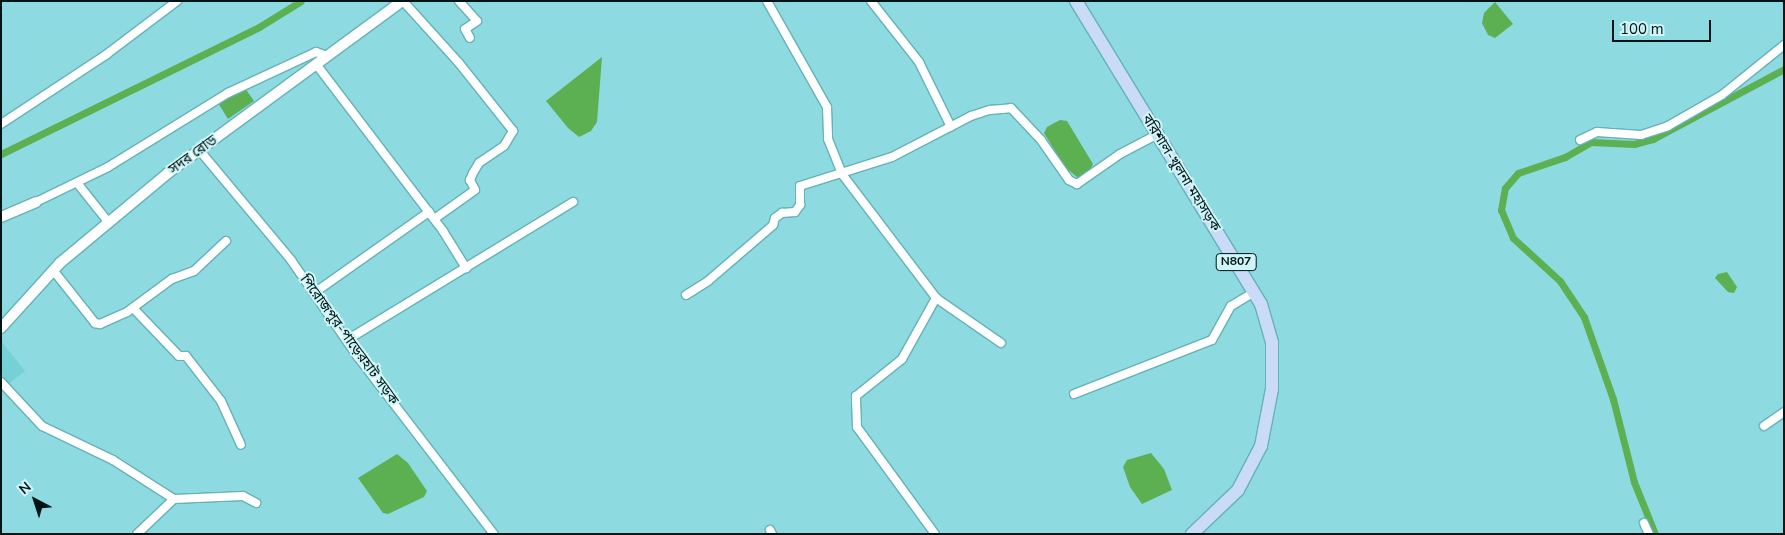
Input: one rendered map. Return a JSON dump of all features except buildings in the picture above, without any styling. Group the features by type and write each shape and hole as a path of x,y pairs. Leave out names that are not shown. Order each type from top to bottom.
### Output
{"highway":[{"name":"বরিশাল-খুলনা মহাসড়ক","path":"1076,1 1261,304 1272,342 1272,389 1261,446 1238,490 1192,534"}],"street":[{"path":"1,124 107,54 178,1"},
{"path":"314,293 432,215 475,190 470,180 479,163 504,146 513,131 459,63 403,1"},
{"name":"সদর রোড","path":"1,328 53,270 109,223 200,151 403,1"},
{"path":"459,1 477,21 465,29 470,38"},
{"path":"767,1 827,107 828,139 842,174 936,298 1001,343"},
{"path":"872,1 919,62 951,127"},
{"path":"1580,140 1597,132 1641,135 1668,126 1722,95 1784,45"},
{"path":"1,217 78,184 228,93 316,52 327,56"},
{"path":"316,64 432,215 466,268"},
{"path":"686,295 708,281 773,225 775,218 782,213 795,212 800,205 800,186 842,174 916,147 951,127 990,110 1011,108 1041,140 1069,180 1077,184 1120,154 1158,134"},
{"name":"পিরোজপুর-পাড়েরহাট সড়ক","path":"200,151 291,260 347,340 494,534"},
{"path":"78,184 109,223"},
{"path":"347,340 573,202"},
{"path":"53,270 95,323 118,317 172,279 194,271 226,242"},
{"path":"1074,394 1212,340 1231,306 1254,292"},
{"path":"935,534 857,427 856,396 902,359 936,298"},
{"path":"133,308 179,356 186,356 221,401 241,445"},
{"path":"1,382 42,426 113,460 174,499 243,496 256,503"},
{"path":"1764,426 1784,412"},
{"path":"137,534 174,499"},
{"path":"1644,523 1649,534"}],"shaded area":[{"path":"1495,2 1513,24 1495,38 1488,35 1482,23 1484,13"},
{"path":"602,57 597,122 591,131 579,137 568,128 546,101"},
{"path":"245,88 254,101 228,119 218,103"},
{"path":"1060,120 1067,121 1093,164 1090,170 1078,178 1065,167 1044,133 1047,127"},
{"path":"1727,272 1737,287 1734,293 1728,292 1715,278 1718,274"},
{"path":"1,341 25,371 1,390"},
{"path":"1151,453 1164,469 1172,490 1142,504 1130,487 1123,467 1127,460"},
{"path":"397,454 408,463 427,491 424,497 388,514 383,513 358,478"}],"waterway":[{"path":"1,154 259,27 301,1"},
{"path":"1655,534 1634,482 1613,399 1584,317 1560,281 1513,238 1501,210 1505,188 1518,173 1565,157 1591,142 1634,144 1653,139 1784,69"}]}
